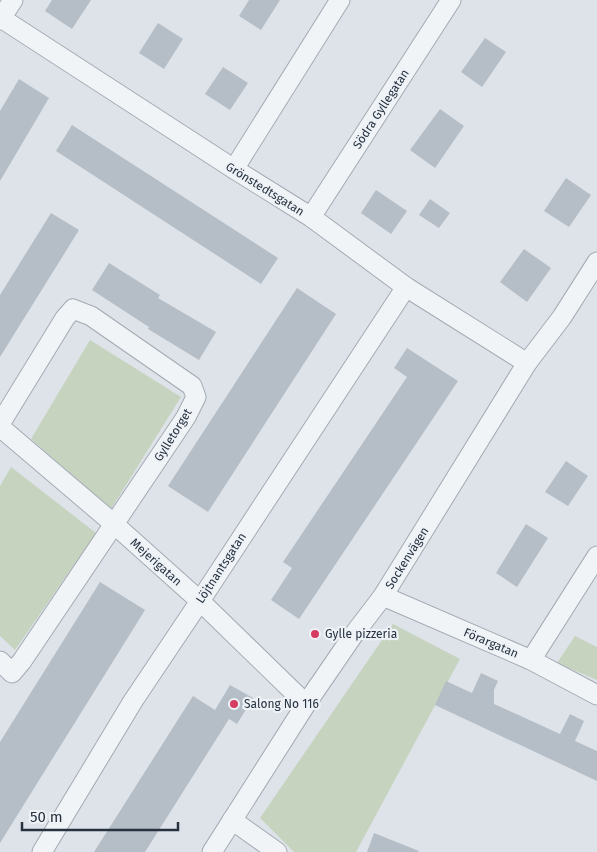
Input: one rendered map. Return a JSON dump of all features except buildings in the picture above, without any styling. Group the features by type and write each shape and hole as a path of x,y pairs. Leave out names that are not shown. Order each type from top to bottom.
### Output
{"street":[{"path":"1,19 13,0"},
{"path":"234,169 340,0"},
{"name":"Södra Gyllegatan","path":"311,217 451,0"},
{"name":"Grönstedtsgatan","path":"1,19 311,217 406,287 527,363"},
{"name":"Sockenvägen","path":"212,852 306,704 354,634 383,596 527,363 562,318 597,262"},
{"name":"Löjtnantsgatan","path":"42,852 133,701 406,287"},
{"name":"Gylletorget","path":"0,425 65,318 73,309 90,316 192,386 196,397 186,417 22,661 12,673 0,661"},
{"name":"Mejerigatan","path":"0,425 200,601 306,704"},
{"path":"531,660 597,556"},
{"name":"Förargatan","path":"383,596 531,660 597,695"},
{"path":"232,820 277,852"}],"green space":[{"path":"90,340 181,397 111,509 31,439"},
{"path":"11,467 96,533 15,650 0,636 0,486"},
{"path":"393,624 460,659 356,852 294,852 260,818"},
{"path":"575,636 597,647 597,680 557,663"}],"place":[{"name":"Gylle pizzeria","path":"315,634"},
{"name":"Salong No 116","path":"234,704"}]}
